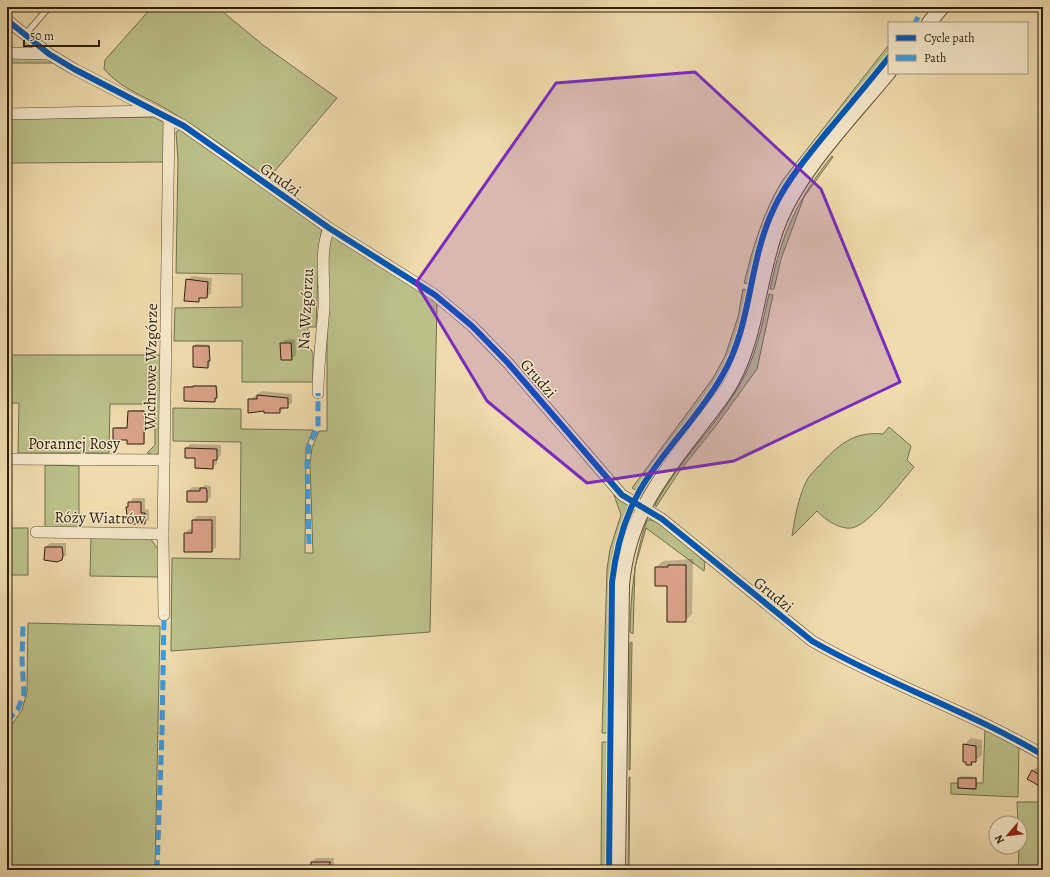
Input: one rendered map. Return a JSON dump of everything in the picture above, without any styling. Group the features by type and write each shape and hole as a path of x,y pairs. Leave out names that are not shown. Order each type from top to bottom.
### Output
{"street":[{"path":"930,22 942,7"},
{"name":"Grudzi","path":"7,20 49,54 84,75 184,126 328,228 435,295 472,326 508,363 619,492 662,520 812,641 840,657 1010,736 1043,755"},
{"path":"7,54 49,54"},
{"path":"618,870 622,585 627,551 643,507 670,464 724,394 737,370 751,334 772,240 792,194 818,159 888,73"},
{"path":"7,114 154,111"},
{"name":"Wichrowe Wzgórze","path":"164,615 163,534 169,119"},
{"name":"Na Wzgórzu","path":"318,393 318,358 324,307 324,241 328,228"},
{"name":"Porannej Rosy","path":"7,459 164,460"},
{"name":"Róży Wiatrów","path":"36,532 163,534"}],"lane":[{"path":"25,35 49,7"}],"highlighted area":[{"path":"695,72 821,189 900,382 734,461 587,483 487,401 416,283 556,83"}],"green space":[{"path":"152,7 217,7 263,45 337,98 268,179 183,119 162,106 126,88 104,69 105,60"},
{"path":"888,46 888,54 806,154 784,184 763,227 749,284 744,283 759,230 769,205 782,181"},
{"path":"7,56 49,58 58,63 7,63"},
{"path":"154,117 165,123 164,162 10,163 10,119"},
{"path":"181,129 322,228 319,246 316,327 308,327 308,345 313,353 313,382 242,382 242,341 174,341 175,308 242,307 242,274 176,273 178,160 176,132"},
{"path":"832,156 833,157 804,197 781,259 774,289 770,289 780,251 792,218 809,187"},
{"path":"331,234 388,268 437,303 430,632 171,651 172,558 240,559 241,442 173,441 173,408 241,409 241,429 313,430 306,448 305,553 313,553 310,462 312,448 319,431 327,431 327,242"},
{"path":"743,289 748,290 744,309 736,338 725,366 694,414 659,459 637,491 632,488 713,378 725,356 738,317"},
{"path":"769,294 773,295 757,369 718,423 679,472 656,507 655,505 674,474 719,416 745,375 758,341"},
{"path":"746,332 725,381 645,492 640,495 711,397 734,356 743,333"},
{"path":"7,355 163,355 161,451 155,455 147,453 155,445 155,404 110,404 109,453 18,453 19,403 7,403"},
{"path":"889,427 911,446 907,460 914,467 878,509 862,523 850,528 840,527 834,524 817,511 792,536 803,488 807,479 812,473 833,451 847,441 863,435 883,434"},
{"path":"45,465 79,466 79,529 45,528"},
{"path":"614,495 629,505 618,537 611,567 608,733 602,733 607,569 610,549 621,515"},
{"path":"633,510 615,730 613,733 612,648 615,592 618,564 624,537"},
{"path":"647,520 661,524 669,529 705,562 704,571 646,528 636,565"},
{"path":"7,528 28,528 28,575 7,575"},
{"path":"91,537 149,537 161,553 161,577 90,576"},
{"path":"635,569 633,634 630,632 632,589"},
{"path":"28,623 160,626 155,870 7,870 8,730 22,710 27,692"},
{"path":"632,642 630,770 629,770 630,643"},
{"path":"985,728 1019,746 1018,797 951,794 951,783 958,783 958,788 975,789 976,783 983,783"},
{"path":"602,742 608,742 606,870 601,870"},
{"path":"629,777 630,777 628,870"},
{"path":"1017,802 1043,802 1043,870 1018,870 1019,855 1028,855 1028,815 1018,815"}],"building":[{"path":"186,279 208,282 207,298 199,298 199,302 184,301"},
{"path":"280,343 291,343 292,360 281,360"},
{"path":"193,346 209,346 210,361 208,361 208,368 193,367"},
{"path":"216,386 217,398 215,398 215,402 184,401 184,387"},
{"path":"257,395 288,398 288,408 280,408 280,413 264,413 264,411 248,413 248,399 257,399"},
{"path":"128,411 144,411 144,444 127,444 127,440 113,440 113,428 127,428"},
{"path":"185,448 217,449 217,460 213,460 213,469 195,468 195,458 185,458"},
{"path":"200,488 206,488 207,502 187,502 187,491 200,491"},
{"path":"128,502 141,502 141,513 145,513 145,524 128,524 126,507 128,507"},
{"path":"192,520 212,520 212,552 184,552 184,533 192,533"},
{"path":"45,547 62,547 62,560 57,562 44,560"},
{"path":"668,565 686,565 686,622 667,622 667,586 655,586 655,567 668,567"},
{"path":"963,744 976,746 976,762 971,762 972,765 966,765 966,762 963,762"},
{"path":"1032,770 1038,774 1040,771 1043,773 1043,788 1027,779"},
{"path":"958,778 976,778 976,789 958,788"},
{"path":"311,862 330,862 330,870 311,870"}],"marked path":[{"path":"916,22 918,17"},
{"path":"309,544 307,465 309,445 318,427 318,393"},
{"path":"157,870 162,732 164,615"},
{"path":"7,721 18,709 24,694 22,659 23,626"}],"cycle path":[{"path":"7,20 49,54 74,69 184,126 329,228 435,295 472,326 508,363 622,495 662,519 812,641 869,671 1015,739 1043,755"},
{"path":"609,870 612,582 618,546 625,523 634,501 649,475 703,405 722,376 739,338 757,257 770,217 781,194 811,152 888,58"}]}
